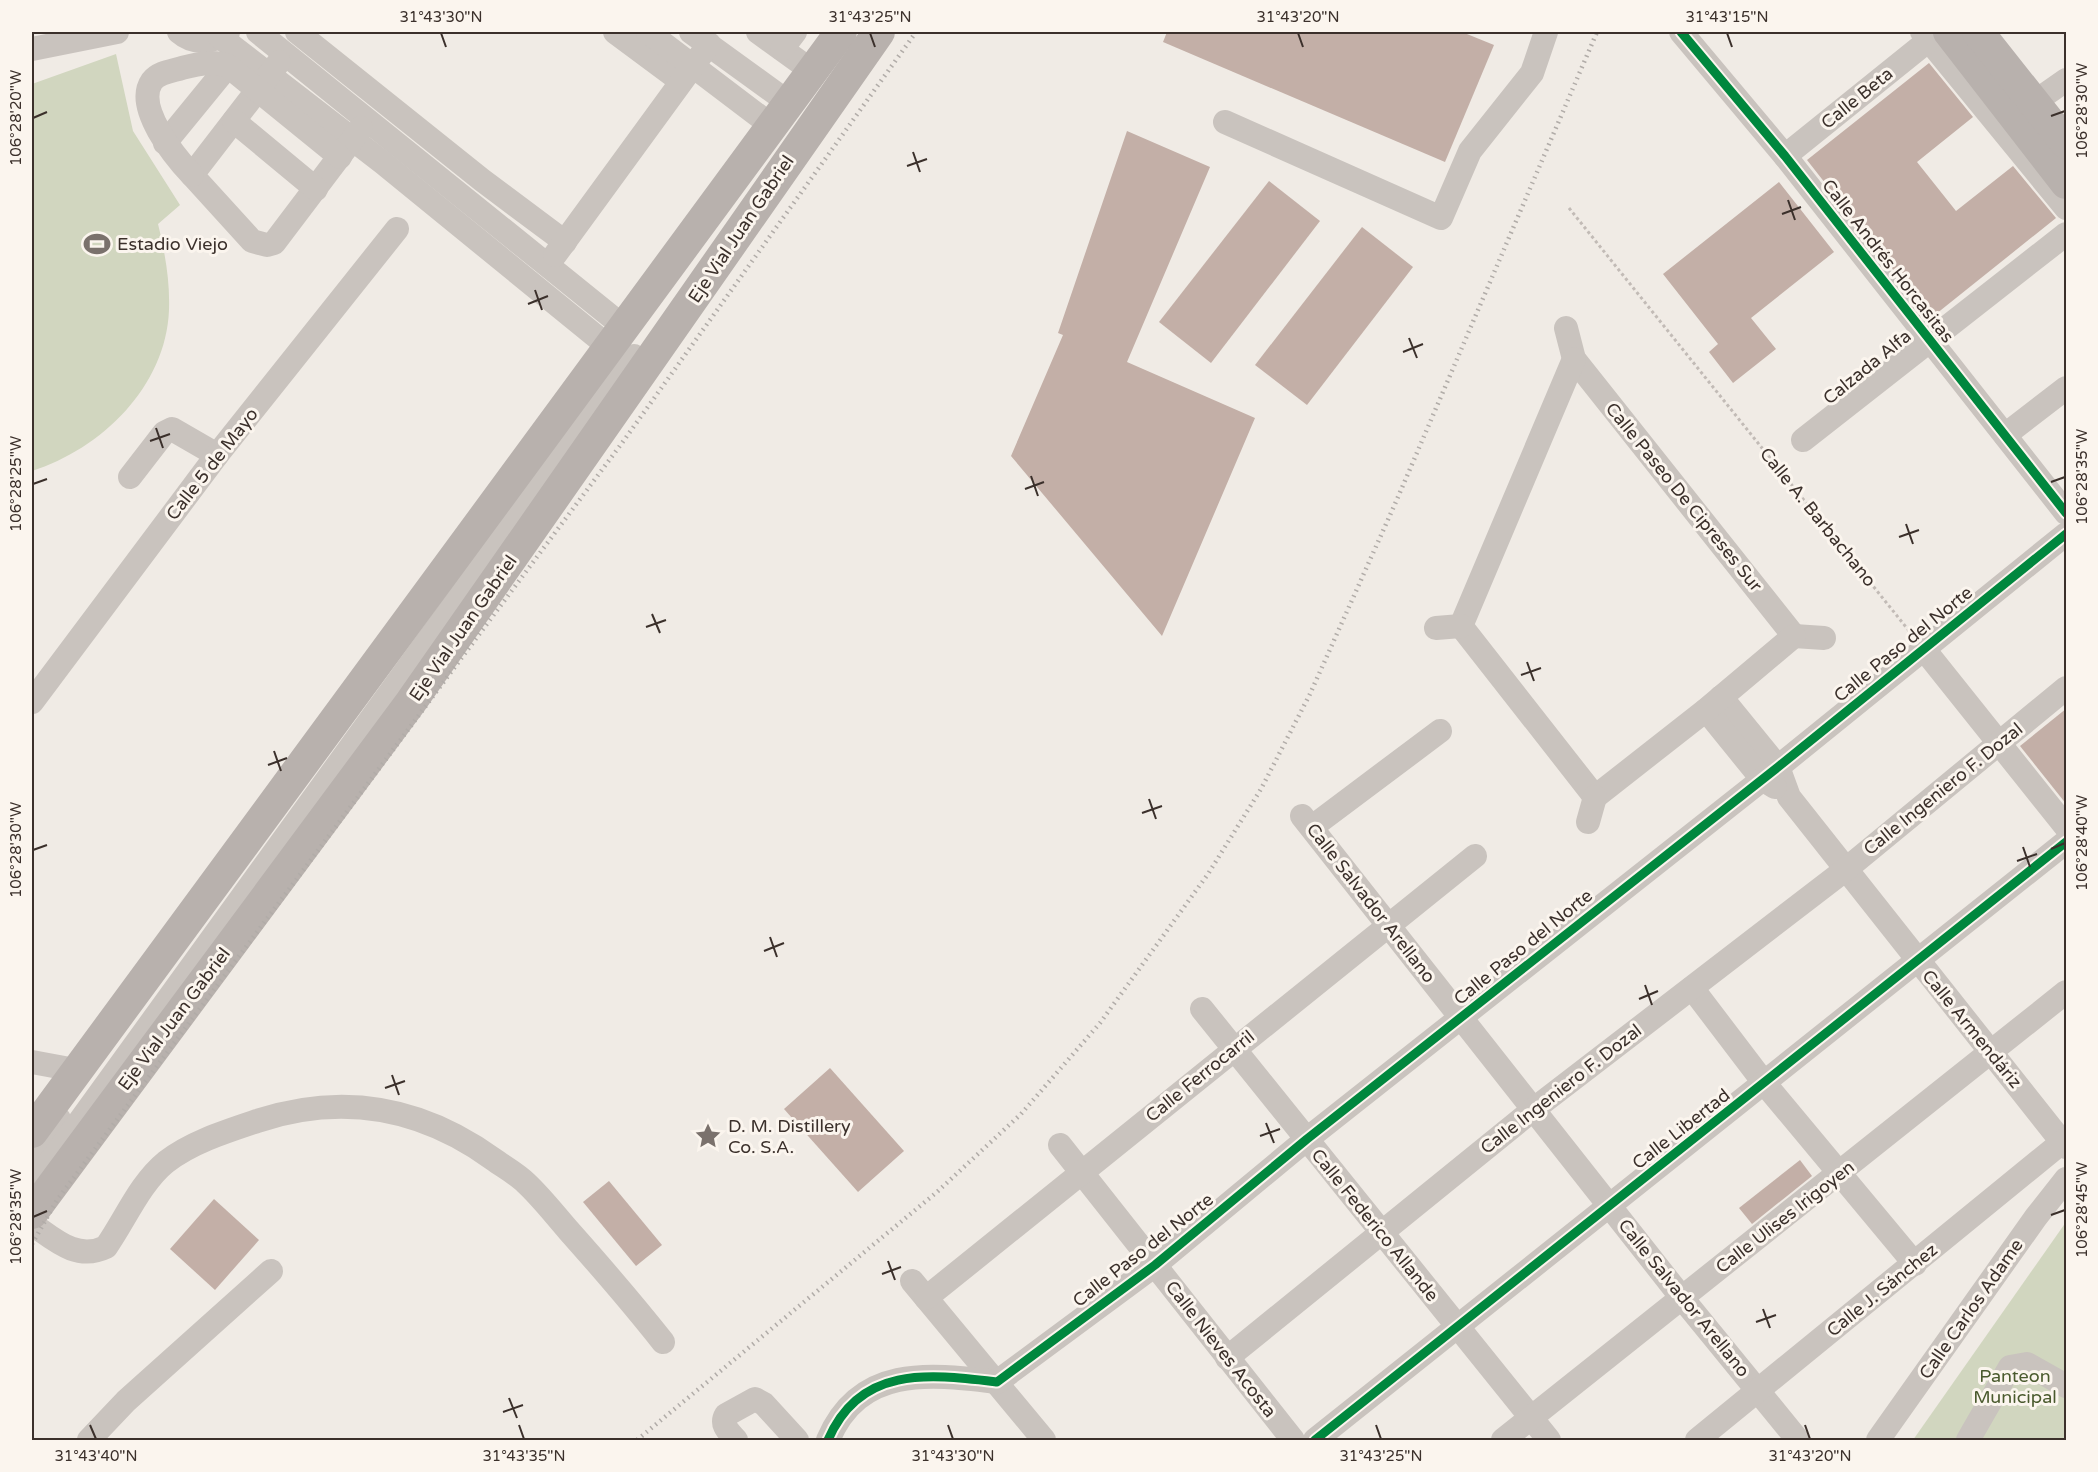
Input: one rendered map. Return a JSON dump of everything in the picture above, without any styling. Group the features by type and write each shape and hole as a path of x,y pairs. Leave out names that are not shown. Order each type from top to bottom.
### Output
{"main road":[{"name":"Eje Vial Juan Gabriel","path":"32,1132 75,1070 841,32"},
{"name":"Eje Vial Juan Gabriel","path":"32,1213 411,702 832,96 879,32"},
{"path":"832,96 898,32"},
{"path":"1978,32 2067,143"},
{"path":"1933,34 2067,183"}],"street":[{"path":"32,49 117,32"},
{"path":"179,32 201,41 224,34 264,83 346,148 389,152"},
{"path":"258,32 286,54 317,63 410,122 565,242"},
{"path":"297,32 317,63 367,120 389,152 617,337"},
{"path":"615,32 687,73 781,114"},
{"path":"648,32 687,73"},
{"path":"758,32 788,40 812,71"},
{"path":"1225,122 1441,218 1470,151 1532,73 1546,32"},
{"name":"Calle Andrés Horcasitas","path":"1681,32 1785,156 2067,513"},
{"path":"1995,32 2067,120"},
{"path":"1933,34 2067,208"},
{"name":"Calle Beta","path":"1785,156 1933,34"},
{"path":"541,275 687,73 700,38 781,114"},
{"path":"192,175 286,54"},
{"path":"264,83 219,63 198,64 168,72 151,82 148,94 149,109 165,143 252,241 260,245 274,243 367,120"},
{"path":"165,143 228,66"},
{"path":"2046,94 2067,80"},
{"path":"234,121 316,189"},
{"path":"389,152 410,122"},
{"path":"462,210 482,180"},
{"path":"32,1156 710,230 714,205"},
{"name":"Calle 5 de Mayo","path":"32,702 217,455 397,229"},
{"path":"32,1187 712,248 739,232"},
{"name":"Calzada Alfa","path":"1803,440 1929,339 2067,234"},
{"path":"1461,626 1574,359 1566,328"},
{"name":"Calle Paseo De Cipreses Sur","path":"1574,359 1794,636"},
{"path":"2005,435 2067,388"},
{"path":"130,477 164,434 172,429 217,455"},
{"name":"Calle Paso del Norte","path":"997,1382 1155,1265 1307,1140 2067,534"},
{"path":"1436,628 1461,626"},
{"path":"1461,626 1595,797"},
{"path":"1588,822 1595,797 1794,636 1824,638"},
{"path":"1923,648 2067,827"},
{"name":"Calle Ingeniero F. Dozal","path":"1227,1358 1534,1109 1845,870 2067,688"},
{"name":"Calle Armendáriz","path":"1714,703 2065,1143"},
{"name":"Calle Salvador Arellano","path":"1440,731 1307,821 1682,1298 1798,1440"},
{"name":"Calle Libertad","path":"1315,1440 2067,842"},
{"name":"Calle Ferrocarril","path":"997,1382 919,1289 1083,1172 1233,1048 1475,856"},
{"path":"1692,988 1765,1084 1915,1264"},
{"name":"Calle Ulises Irigoyen","path":"1503,1440 2067,992"},
{"name":"Calle Federico Allande","path":"1202,1009 1549,1440"},
{"path":"32,1062 75,1070"},
{"path":"32,1224 74,1251 95,1252 106,1247 150,1178 166,1162 189,1148 251,1123 311,1107 348,1105 390,1112 429,1122 465,1139 526,1182 623,1292 663,1342"},
{"name":"Calle J. Sánchez","path":"1697,1440 2065,1143"},
{"name":"Calle Nieves Acosta","path":"1060,1145 1293,1440"},
{"name":"Calle Carlos Adame","path":"1878,1440 2036,1218 2067,1179"},
{"path":"89,1440 126,1401 271,1271"},
{"path":"1968,1440 2010,1367 2027,1364 2067,1386"},
{"path":"828,1440 838,1418 853,1401 882,1384 897,1379 932,1376 997,1382 1044,1440"},
{"path":"736,1440 725,1427 723,1419 726,1414 755,1399 764,1404 794,1439"}],"green space":[{"name":"Estadio Viejo","path":"116,54 133,131 180,205 158,224 169,288 165,338 156,365 143,389 105,431 58,461 32,471 32,84"},
{"name":"Panteon Municipal","path":"2066,1222 2066,1440 1913,1440"}],"building":[{"path":"1167,32 1462,32 1494,45 1445,162 1163,42"},
{"path":"1929,63 1973,117 1917,162 1956,211 2013,166 2056,218 1931,318 1807,160"},
{"path":"1127,131 1210,167 1127,362 1255,418 1162,636 1011,456 1063,335 1058,333"},
{"path":"1269,181 1320,221 1211,363 1159,322"},
{"path":"1779,182 1834,252 1751,318 1776,349 1733,383 1709,352 1718,344 1663,274"},
{"path":"1362,227 1413,267 1307,405 1255,365"},
{"path":"2067,708 2067,805 2020,746"},
{"path":"830,1068 904,1151 858,1192 784,1109"},
{"path":"1800,1160 1812,1176 1752,1224 1739,1208"},
{"path":"609,1181 662,1245 636,1266 583,1202"},
{"path":"214,1199 259,1240 215,1290 170,1249"}],"railway":[{"path":"32,1244 57,1200 622,443 916,32"},
{"path":"637,1440 937,1192 1021,1114 1100,1023 1208,874 1261,789 1310,694 1395,504 1597,32"}],"cycle path":[{"path":"1681,32 1785,156 2066,513"},
{"path":"828,1440 842,1416 858,1398 878,1387 899,1380 922,1377 997,1382 1155,1265 1307,1139 1778,767 2066,534"},
{"path":"1315,1440 2066,842"}],"place":[{"name":"Estadio Viejo","path":"97,244"},
{"name":"D. M. Distillery Co. S.A.","path":"708,1136"}]}
